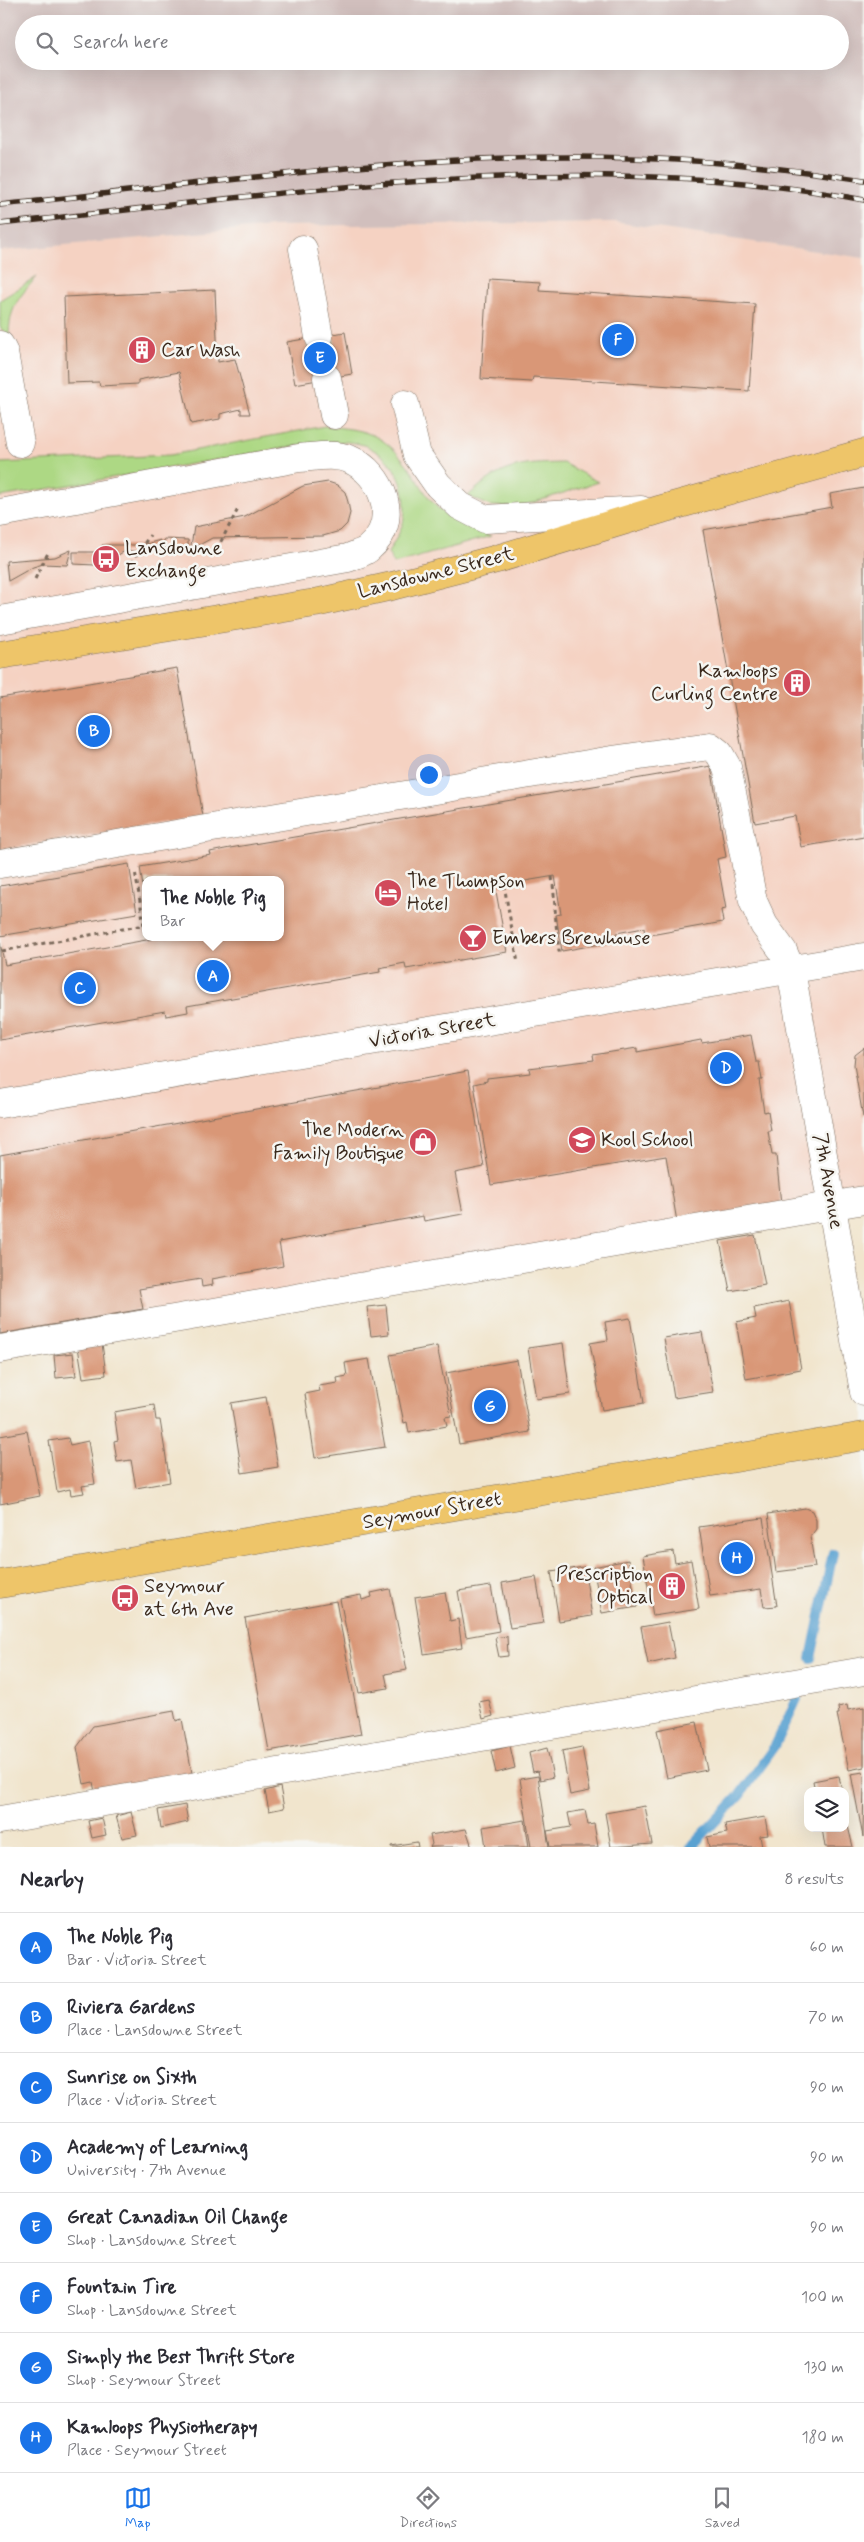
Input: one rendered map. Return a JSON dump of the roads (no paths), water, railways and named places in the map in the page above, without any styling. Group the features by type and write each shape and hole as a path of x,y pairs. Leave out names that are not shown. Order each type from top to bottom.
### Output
{"main road":[{"name":"Lansdowne Street","path":"0,655 315,604 497,559 662,509 864,453"},
{"name":"Seymour Street","path":"0,1584 864,1436"}],"street":[{"path":"303,249 319,337"},
{"path":"0,346 4,353 20,443"},
{"path":"327,378 334,415"},
{"path":"405,404 417,455 438,485 460,506 485,519 662,509"},
{"path":"0,513 299,458 334,455 360,464 371,474 382,491 385,513 379,535 369,548 348,558 0,620"},
{"name":"7th Avenue","path":"0,864 130,842 509,789 698,746 710,746 728,767 753,900 764,925 783,950 791,970 864,1392"},
{"name":"Victoria Street","path":"0,1104 864,957"},
{"path":"0,1348 864,1200"},
{"path":"0,1820 864,1671"}],"waterway":[{"path":"811,1658 833,1553"},
{"path":"691,1847 740,1795 775,1746 797,1699"}],"tunnel":[{"path":"319,337 327,378"}],"railway":[{"path":"0,205 314,171 472,159 551,157 660,159 777,168 864,180"},
{"path":"0,224 323,189 432,180 541,176 649,177 757,184 864,200"}],"place":[{"name":"Fountain Tire","path":"618,340"},
{"name":"Car Wash","path":"142,350"},
{"name":"Great Canadian Oil Change","path":"320,358"},
{"name":"Lansdowne Exchange","path":"106,559"},
{"name":"Kamloops Curling Centre","path":"797,683"},
{"name":"Riviera Gardens","path":"94,731"},
{"name":"The Thompson Hotel","path":"388,893"},
{"name":"Embers Brewhouse","path":"473,938"},
{"name":"The Noble Pig","path":"213,976"},
{"name":"Sunrise on Sixth","path":"80,988"},
{"name":"Academy of Learning","path":"726,1068"},
{"name":"Kool School","path":"582,1140"},
{"name":"The Modern Family Boutique","path":"423,1142"},
{"name":"Simply the Best Thrift Store","path":"490,1406"},
{"name":"Kamloops Physiotherapy","path":"737,1558"},
{"name":"Prescription Optical","path":"672,1586"},
{"name":"Seymour at 6th Ave","path":"125,1598"}]}
